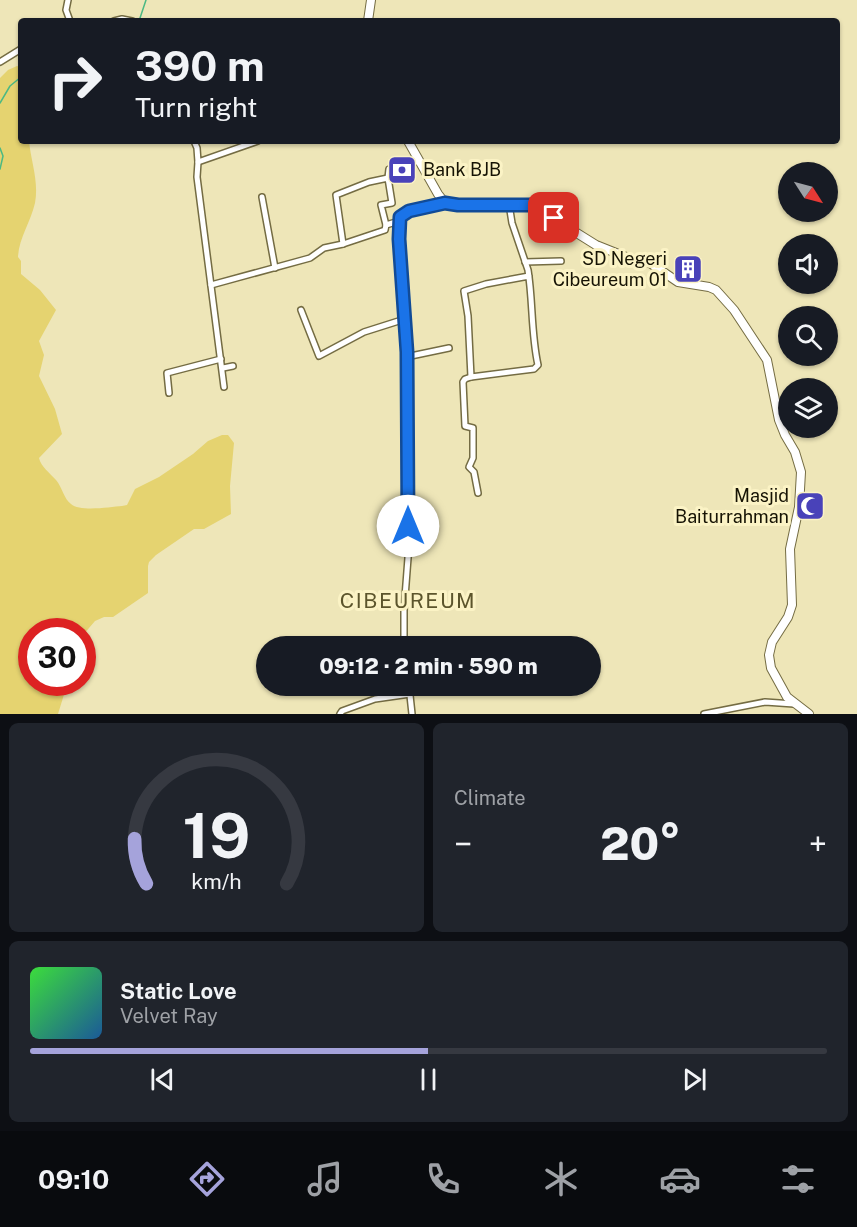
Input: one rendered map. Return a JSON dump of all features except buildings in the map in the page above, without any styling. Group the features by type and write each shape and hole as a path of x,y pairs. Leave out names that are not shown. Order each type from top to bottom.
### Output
{"main road":[{"path":"368,18 371,0"},
{"path":"410,144 438,195 445,203 532,205 596,245 626,257 650,263 678,282 716,290 734,310 767,360 776,409 784,435 798,458 802,480 790,549 792,605 788,617 772,642 769,655 771,668 779,684 794,704 809,714"}],"street":[{"path":"68,0 66,10 69,18"},
{"path":"0,62 18,51"},
{"path":"195,144 224,387"},
{"path":"198,162 249,144"},
{"path":"211,285 310,258 324,248 386,230 381,206 392,204 389,169 419,160"},
{"path":"344,244 336,195 369,182 388,178"},
{"path":"262,197 274,268"},
{"path":"540,209 565,199"},
{"path":"405,636 404,610 409,545 405,319 399,221 401,215 409,211 445,203"},
{"path":"478,493 474,472 470,467 474,458 472,428 465,426 463,382 471,377 537,368 529,276 512,224 509,204"},
{"path":"386,225 399,221"},
{"path":"525,262 561,261"},
{"path":"471,377 468,316 464,291 486,284 529,276"},
{"path":"301,310 319,356 364,332 405,319"},
{"path":"406,357 449,348"},
{"path":"169,393 167,373 221,359"},
{"path":"223,368 233,366"},
{"path":"340,714 342,711 375,699 396,696"},
{"path":"410,696 412,714"},
{"path":"704,714 765,702 794,704"}],"shaded area":[{"path":"18,66 18,144 29,144 36,187 35,203 18,257 21,261 21,274 40,290 56,310 39,341 44,355 39,376 55,409 62,434 39,458 42,464 58,483 69,502 75,506 95,508 122,506 127,505 135,489 159,477 208,441 228,435 234,443 230,486 231,514 204,529 194,529 156,555 148,566 148,593 113,617 104,617 96,621 96,618 18,618 18,696 64,696 58,714 0,714 0,78 8,70"}],"waterway":[{"path":"140,18 146,0"},
{"path":"0,103 10,86 18,79"},
{"path":"0,148 3,156 0,169"}],"place":[{"name":"Bank BJB","path":"402,170"},
{"name":"SD Negeri Cibeureum 01","path":"688,269"},
{"name":"Masjid Baiturrahman","path":"810,506"}],"district":[{"name":"CIBEUREUM","path":"408,601"}],"route":[{"path":"408,526 408,387 399,239 400,217 409,211 445,203 532,205 554,218"}]}
